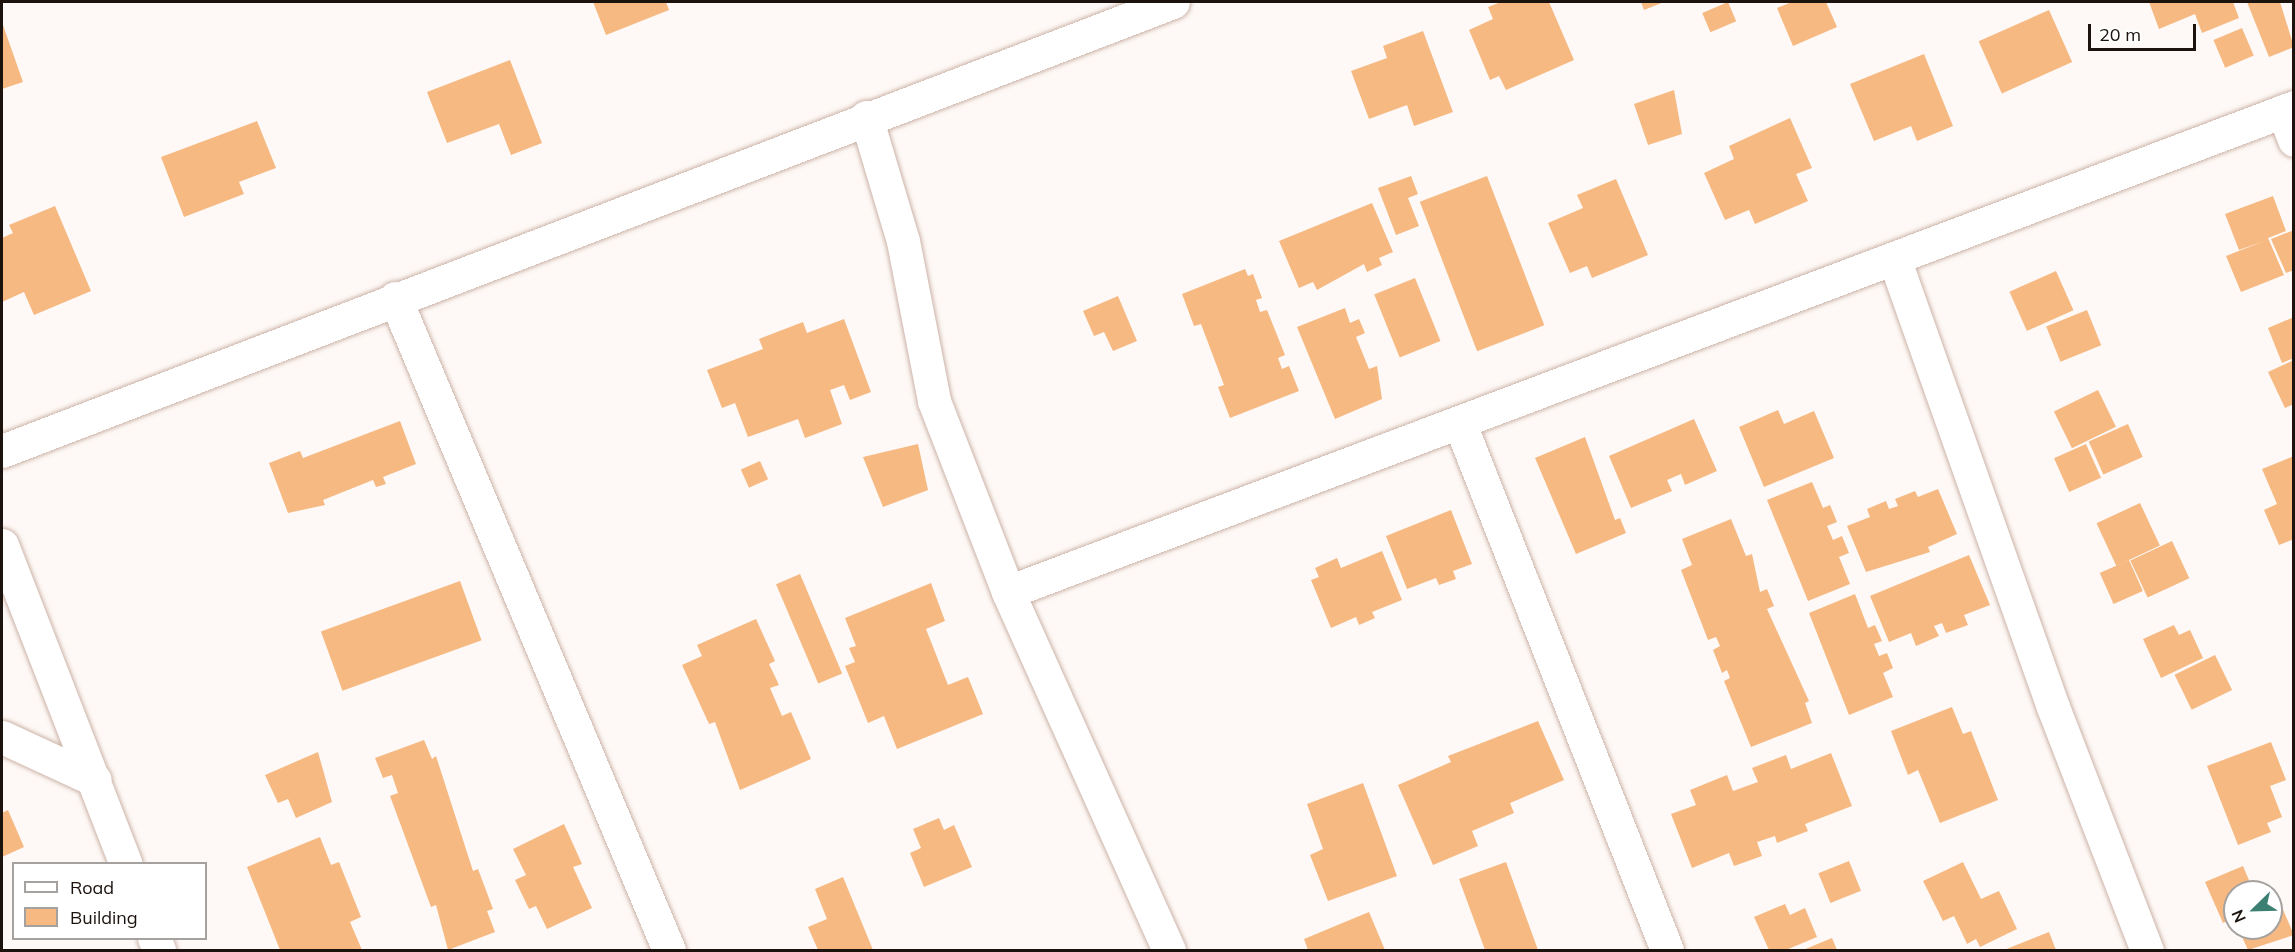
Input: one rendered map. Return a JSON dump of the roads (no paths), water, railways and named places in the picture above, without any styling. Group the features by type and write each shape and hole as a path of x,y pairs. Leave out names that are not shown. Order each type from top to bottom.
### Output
{"street":[{"path":"2,451 866,117 1173,2"},
{"path":"866,117 903,241 934,401 1008,592 1169,951"},
{"path":"1008,592 1460,424 1894,258 2290,119"},
{"path":"1894,258 2053,707 2147,951"},
{"path":"395,298 669,951"},
{"path":"1460,424 1667,951"},
{"path":"2,545 125,862"},
{"path":"2,737 95,780"}]}
